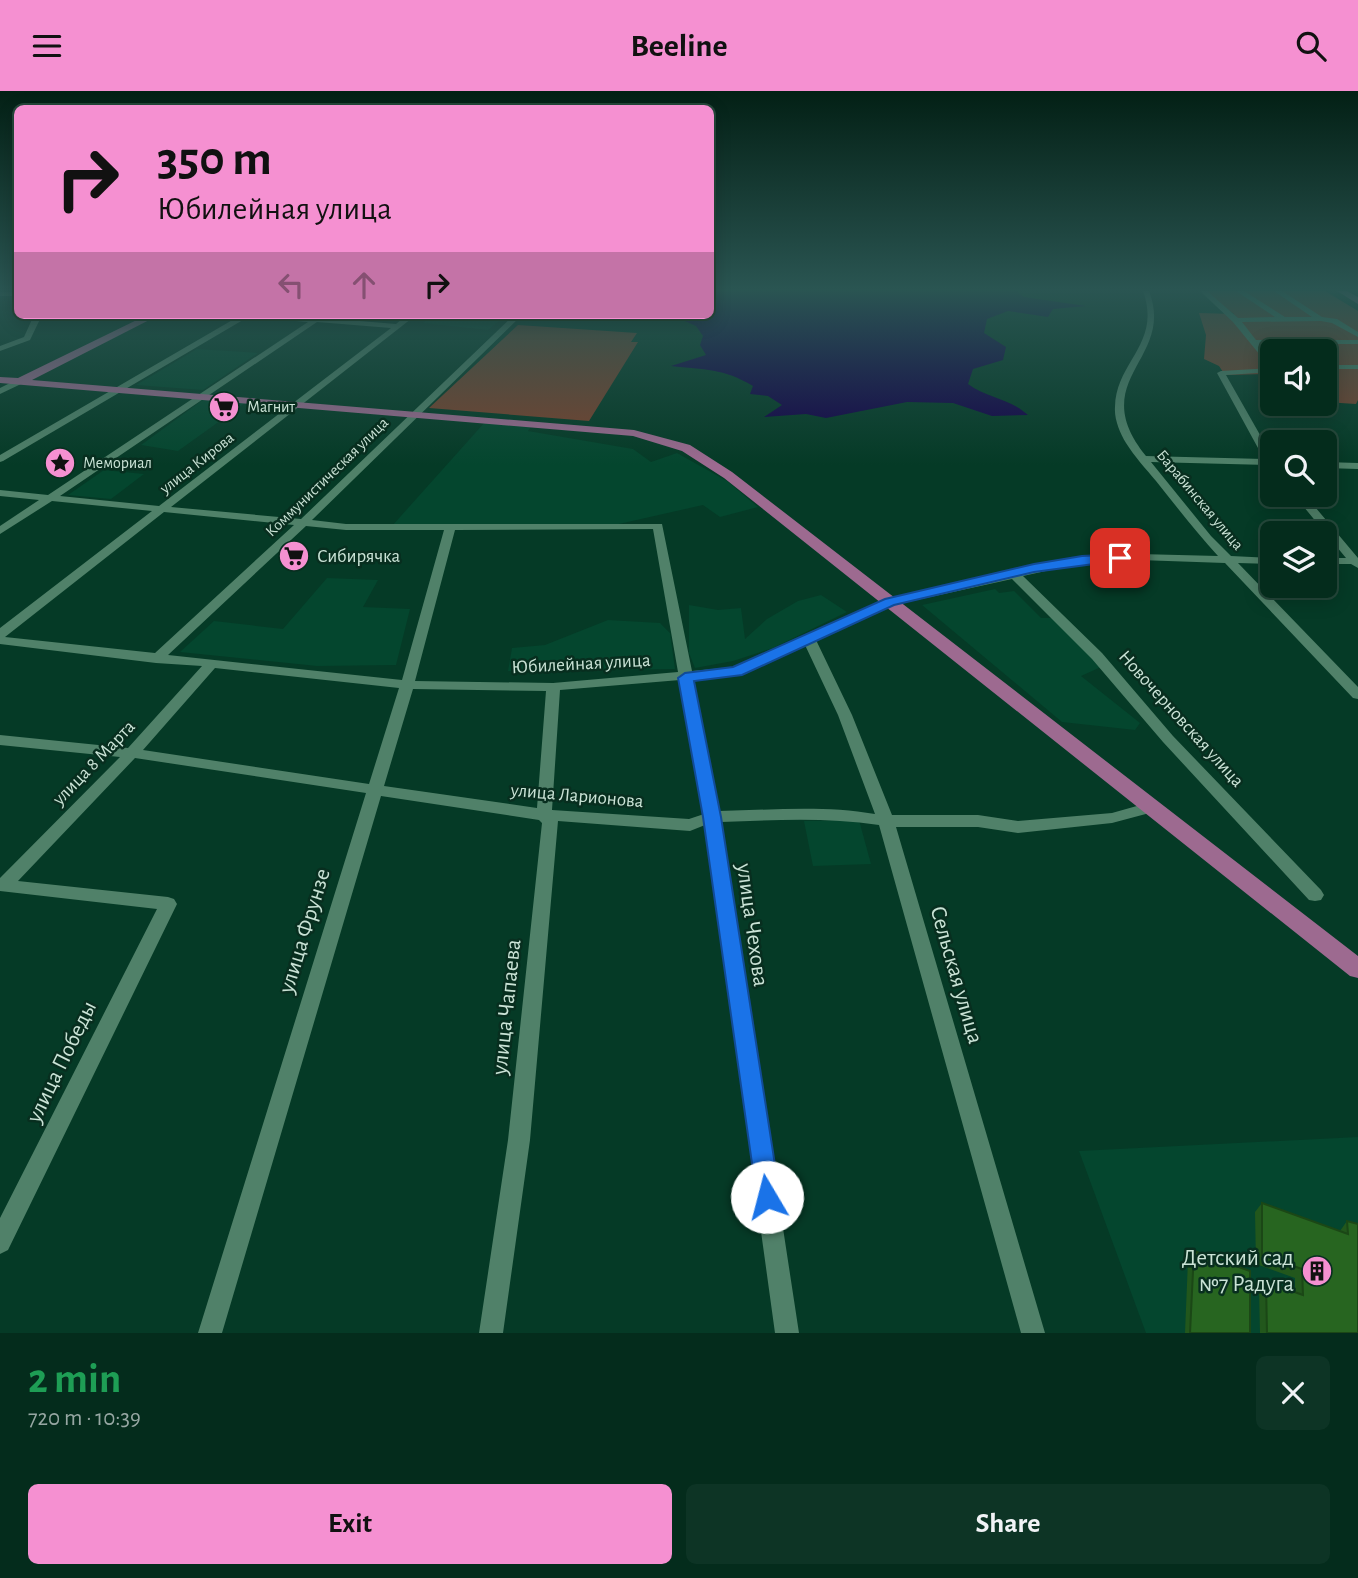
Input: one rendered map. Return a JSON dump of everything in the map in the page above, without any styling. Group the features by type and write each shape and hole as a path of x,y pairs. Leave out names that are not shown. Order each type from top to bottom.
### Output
{"main road":[{"path":"18,382 85,349"},
{"path":"0,380 634,433 686,448 728,475 1358,969"}],"street":[{"path":"0,459 188,349"},
{"path":"0,531 273,349"},
{"name":"улица Кирова","path":"0,634 369,349"},
{"name":"Коммунистическая улица","path":"156,659 303,523 483,349"},
{"name":"Барабинская улица","path":"1143,349 1133,363 1119,405 1126,433 1208,538 1358,695"},
{"path":"1337,367 1358,367"},
{"path":"1260,371 1221,373 1260,443"},
{"path":"0,391 18,382"},
{"path":"1144,459 1260,463"},
{"path":"1337,465 1358,466"},
{"path":"0,493 303,523 434,529 449,535"},
{"path":"1309,507 1357,562"},
{"name":"улица Чехова","path":"449,535 659,526 712,817 787,1333"},
{"name":"улица Фрунзе","path":"210,1333 373,789 407,685 449,535"},
{"name":"Юбилейная улица","path":"0,640 407,685 552,687 685,678 737,671 890,602 1013,573 1094,559 1139,557 1260,561"},
{"path":"1337,561 1357,562"},
{"name":"Новочерновская улица","path":"1013,573 1097,656 1168,739 1315,895"},
{"name":"Сельская улица","path":"810,639 845,715 886,821 1034,1333"},
{"name":"улица 8 Марта","path":"2,885 132,753 209,665"},
{"name":"улица Чапаева","path":"491,1333 519,1140 550,822 544,815 552,687"},
{"name":"улица Ларионова","path":"0,740 132,753 544,815 690,825 712,817 849,815 886,821 978,821 1018,827 1112,818 1152,807"},
{"name":"улица Победы","path":"0,1243 168,904 2,885"}],"shaded area":[{"path":"197,349 258,353 203,390 136,385"},
{"path":"492,349 634,349 589,421 429,408"},
{"path":"702,349 1006,349 1003,360 973,369 968,384 1014,405 1028,415 992,416 953,403 907,402 826,418 806,414 764,417 782,405 768,396 750,394 753,386 723,373 671,366 706,355"},
{"path":"1205,349 1260,349 1260,374 1225,375 1219,366 1204,359"},
{"path":"1337,349 1358,349 1356,404 1337,403"},
{"path":"204,399 245,403 178,451 141,445"},
{"path":"485,422 531,427 528,431 633,449 651,462 677,453 727,481 758,507 720,517 703,505 610,526 392,526"},
{"path":"104,470 144,474 111,499 68,495"},
{"path":"327,578 378,580 363,607 410,609 396,665 317,666 180,652 214,621 283,629"},
{"path":"995,589 999,593 1014,591 1041,618 1056,618 1101,667 1081,676 1140,723 1135,730 1062,722 922,605"},
{"path":"821,595 847,612 773,648 733,661 695,668 689,653 689,605 718,610 741,608 745,639 767,619 798,601"},
{"path":"608,620 660,623 670,633 675,669 508,671 512,648 545,645"},
{"path":"859,820 871,864 813,866 804,821"},
{"path":"1358,1137 1358,1333 1146,1333 1079,1151"}],"building":[{"name":"Детский сад №7 Радуга","path":"1262,1203 1348,1234 1347,1221 1358,1224 1358,1333 1267,1333 1266,1282 1303,1295 1302,1269 1262,1255"},
{"path":"1194,1251 1250,1271 1250,1333 1190,1333"}],"place":[{"name":"Магнит","path":"224,407"},
{"name":"Мемориал","path":"60,463"},
{"name":"Сибирячка","path":"294,556"},
{"name":"Детский сад №7 Радуга","path":"1317,1271"}],"route":[{"path":"767,1197 712,817 685,678 737,671 890,602 1034,568 1082,560 1120,558"}]}
